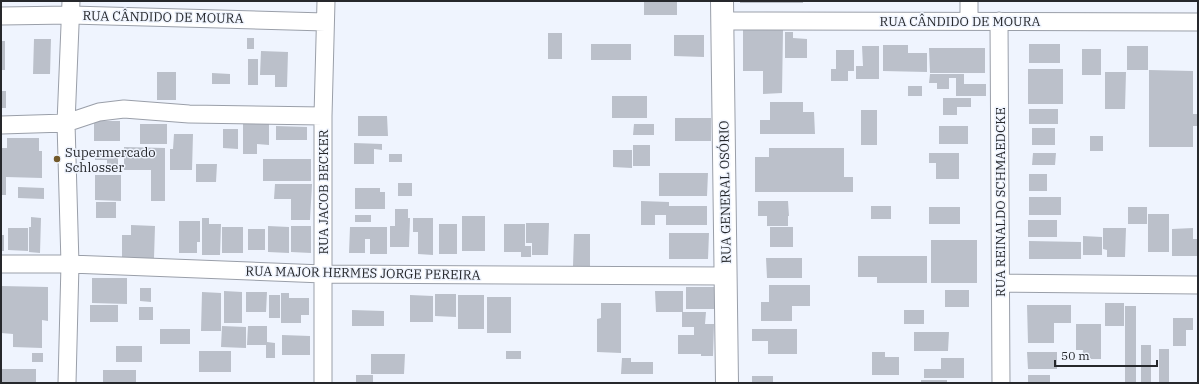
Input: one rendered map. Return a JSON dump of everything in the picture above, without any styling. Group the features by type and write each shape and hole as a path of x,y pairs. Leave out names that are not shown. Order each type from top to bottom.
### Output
{"main road":[{"name":"RUA GENERAL OSÓRIO","path":"722,11 728,383"}],"street":[{"name":"RUA JACOB BECKER","path":"323,383 323,116 326,1"},
{"path":"969,1 969,21"},
{"name":"RUA CÂNDIDO DE MOURA","path":"1,16 71,8 325,22"},
{"path":"67,383 70,264 66,123 71,8"},
{"name":"RUA CÂNDIDO DE MOURA","path":"722,11 969,21 1198,22"},
{"name":"RUA REINALDO SCHMAEDCKE","path":"999,21 1001,383"},
{"path":"1,125 66,123 99,112 124,109 189,114 323,116"},
{"name":"RUA MAJOR HERMES JORGE PEREIRA","path":"1,264 70,264 323,274 726,276"},
{"path":"1001,283 1198,285"}],"building":[{"path":"644,1 677,1 677,15 644,15"},
{"path":"740,1 803,1 803,3 740,3"},
{"path":"743,30 783,30 782,93 763,94 763,71 743,71"},
{"path":"785,32 793,32 793,38 807,39 807,58 785,58"},
{"path":"548,33 562,33 562,59 548,59"},
{"path":"674,35 704,35 704,57 674,56"},
{"path":"247,38 254,38 254,49 247,49"},
{"path":"34,39 51,39 50,74 33,74"},
{"path":"1,41 5,41 5,70 1,70"},
{"path":"591,44 631,44 631,60 591,60"},
{"path":"1029,44 1060,44 1060,63 1029,63"},
{"path":"883,45 908,45 908,53 927,53 927,72 883,71"},
{"path":"862,46 879,46 879,79 856,79 856,66 863,66"},
{"path":"1127,46 1148,46 1148,70 1127,70"},
{"path":"929,48 985,48 985,73 930,73"},
{"path":"1082,49 1101,49 1101,75 1082,75"},
{"path":"836,50 854,50 854,71 848,71 848,81 831,81 831,69 836,69"},
{"path":"261,51 288,52 287,87 275,87 275,75 260,75"},
{"path":"248,59 258,59 258,85 248,85"},
{"path":"1028,69 1063,69 1063,104 1028,104"},
{"path":"1149,70 1193,71 1193,114 1198,114 1198,126 1193,126 1193,147 1149,147"},
{"path":"157,72 176,72 176,100 157,100"},
{"path":"1105,72 1126,72 1125,109 1105,109"},
{"path":"212,73 230,74 230,84 212,84"},
{"path":"930,74 964,74 964,84 986,84 986,96 956,96 956,78 949,78 949,89 937,89 937,83 929,83"},
{"path":"908,86 922,86 922,96 908,96"},
{"path":"1,91 6,91 6,108 1,108"},
{"path":"612,96 647,96 647,118 612,118"},
{"path":"943,98 971,98 971,107 957,107 957,115 943,115"},
{"path":"770,102 803,102 803,112 814,112 815,134 760,134 760,120 770,120"},
{"path":"1029,109 1058,109 1058,124 1029,124"},
{"path":"861,110 877,110 877,145 861,145"},
{"path":"358,116 387,116 388,136 358,136"},
{"path":"675,118 711,118 711,141 675,141"},
{"path":"94,121 120,121 120,141 94,141"},
{"path":"140,124 167,124 167,144 140,144"},
{"path":"243,124 269,124 269,145 257,144 257,154 243,154"},
{"path":"634,124 654,124 654,135 633,135"},
{"path":"276,126 307,127 307,140 276,140"},
{"path":"939,126 968,126 968,144 939,144"},
{"path":"1032,128 1055,128 1055,145 1032,145"},
{"path":"223,129 238,129 238,149 223,148"},
{"path":"174,134 193,134 192,170 170,170 170,149 173,149"},
{"path":"1090,136 1103,136 1103,151 1090,151"},
{"path":"7,138 39,138 39,151 42,151 42,178 6,177 6,195 1,195 1,148 7,148"},
{"path":"354,143 382,144 382,150 374,149 374,164 354,164"},
{"path":"633,145 650,145 650,166 633,166"},
{"path":"124,147 165,148 165,201 151,201 151,170 124,170"},
{"path":"769,148 844,148 844,177 853,177 853,192 755,192 755,157 769,157"},
{"path":"95,150 118,150 118,171 107,171 107,160 95,160"},
{"path":"613,150 632,150 632,168 613,167"},
{"path":"929,153 959,153 959,179 936,179 936,163 929,163"},
{"path":"1033,153 1056,153 1055,165 1032,165"},
{"path":"389,154 402,154 402,162 389,162"},
{"path":"263,159 311,159 311,181 263,181"},
{"path":"196,164 217,164 216,182 196,182"},
{"path":"659,173 708,173 707,196 659,196"},
{"path":"1029,174 1047,174 1047,191 1029,191"},
{"path":"95,175 121,175 121,201 95,200"},
{"path":"398,183 412,183 412,196 398,196"},
{"path":"275,184 312,184 310,220 291,220 291,199 274,199"},
{"path":"18,187 44,188 44,199 18,198"},
{"path":"355,188 380,188 380,192 385,192 385,209 355,209"},
{"path":"1029,197 1061,197 1061,215 1029,215"},
{"path":"641,201 669,202 669,206 707,206 707,225 666,225 666,215 655,215 655,225 641,225"},
{"path":"758,201 788,201 789,216 758,216"},
{"path":"96,202 116,202 116,218 96,218"},
{"path":"871,206 891,206 891,219 871,219"},
{"path":"929,207 960,207 960,224 929,224"},
{"path":"1128,207 1147,207 1147,224 1128,224"},
{"path":"395,209 408,209 408,218 410,218 409,247 390,247 390,226 395,226"},
{"path":"1148,214 1169,214 1169,252 1148,252"},
{"path":"355,215 371,215 371,222 355,222"},
{"path":"462,216 485,216 485,251 462,251"},
{"path":"767,216 788,216 788,226 767,226"},
{"path":"31,217 41,218 40,253 29,252 29,227 31,227"},
{"path":"202,218 209,218 209,224 221,224 220,255 202,255"},
{"path":"413,218 433,218 433,255 418,254 418,232 413,232"},
{"path":"1028,220 1057,220 1057,237 1028,237"},
{"path":"179,221 200,221 200,242 197,242 197,253 179,253"},
{"path":"526,223 549,223 548,255 532,255 532,243 526,243"},
{"path":"439,224 457,224 457,254 439,254"},
{"path":"504,224 525,224 525,246 531,246 531,257 521,257 521,252 504,252"},
{"path":"131,225 155,226 154,258 122,258 122,235 131,235"},
{"path":"268,226 289,227 289,253 268,252"},
{"path":"291,226 311,226 311,253 291,252"},
{"path":"222,227 243,227 243,253 222,253"},
{"path":"350,227 387,227 387,254 370,254 370,239 365,239 365,253 349,253"},
{"path":"770,227 793,227 793,247 770,247"},
{"path":"8,228 28,228 28,251 8,250"},
{"path":"1103,228 1126,228 1125,257 1107,257 1107,250 1103,249"},
{"path":"1193,228 1193,239 1198,239 1198,256 1172,256 1172,229"},
{"path":"248,229 265,229 265,250 248,250"},
{"path":"669,233 709,233 708,259 669,259"},
{"path":"574,234 590,234 590,266 573,266"},
{"path":"1,235 4,235 4,251 1,251"},
{"path":"1083,236 1102,237 1102,255 1083,255"},
{"path":"931,240 977,240 977,283 931,283"},
{"path":"1029,241 1081,242 1081,259 1029,259"},
{"path":"858,256 927,256 927,283 877,283 877,277 858,277"},
{"path":"766,258 802,258 802,278 767,278"},
{"path":"92,278 127,278 127,304 92,303"},
{"path":"769,285 810,285 810,306 792,306 792,321 761,321 761,302 769,302"},
{"path":"1,286 48,287 48,321 42,320 42,348 13,347 13,334 1,333"},
{"path":"686,287 715,287 715,309 686,309"},
{"path":"140,288 151,288 151,302 140,301"},
{"path":"945,290 969,290 969,307 945,307"},
{"path":"224,291 242,292 242,323 224,323"},
{"path":"655,291 683,291 683,312 706,312 705,324 714,324 713,356 701,356 701,354 678,354 678,335 694,335 694,327 682,327 682,312 656,312"},
{"path":"202,292 221,293 221,331 201,331"},
{"path":"246,292 267,292 266,312 246,312"},
{"path":"281,293 289,293 289,298 309,298 309,315 301,315 301,323 281,323"},
{"path":"435,294 456,294 456,317 435,316"},
{"path":"269,295 280,295 280,318 269,318"},
{"path":"410,295 433,296 433,322 410,322"},
{"path":"458,295 484,295 484,329 458,329"},
{"path":"487,297 511,297 511,333 487,333"},
{"path":"601,303 621,303 621,353 597,352 597,319 601,318"},
{"path":"1105,303 1124,303 1124,326 1105,326"},
{"path":"90,305 118,305 118,322 90,322"},
{"path":"1027,305 1071,305 1071,323 1054,323 1054,343 1028,343"},
{"path":"1125,306 1136,306 1136,383 1125,383"},
{"path":"139,307 153,307 153,320 139,320"},
{"path":"352,310 384,311 384,326 352,326"},
{"path":"904,310 924,310 924,324 904,324"},
{"path":"1173,318 1193,318 1193,330 1186,330 1186,346 1173,346"},
{"path":"1076,324 1101,324 1101,359 1082,359 1083,350 1076,350"},
{"path":"222,326 246,327 246,348 221,347"},
{"path":"248,326 267,326 267,342 275,343 275,358 266,358 266,345 247,345"},
{"path":"160,329 190,329 190,344 160,344"},
{"path":"752,329 797,329 797,354 768,354 768,341 752,341"},
{"path":"914,332 949,332 948,351 914,351"},
{"path":"282,335 310,336 310,355 282,355"},
{"path":"1141,345 1151,345 1151,383 1141,383"},
{"path":"116,346 142,346 142,362 116,362"},
{"path":"1159,349 1169,349 1169,383 1159,383"},
{"path":"199,351 231,351 231,372 199,372"},
{"path":"506,351 521,351 521,359 506,359"},
{"path":"872,352 885,352 885,357 899,357 899,375 872,375"},
{"path":"1027,352 1057,352 1057,369 1028,369"},
{"path":"32,353 43,353 43,362 32,362"},
{"path":"371,354 405,354 404,374 371,374"},
{"path":"622,358 631,358 631,362 653,362 653,374 621,374"},
{"path":"941,358 964,358 964,378 924,378 924,369 941,369"},
{"path":"1,369 36,369 36,382 1,383"},
{"path":"103,370 136,370 136,383 103,383"},
{"path":"356,375 373,375 373,383 356,383"},
{"path":"1028,375 1050,375 1050,383 1028,383"},
{"path":"752,376 773,376 773,383 752,383"},
{"path":"921,380 947,380 947,383 921,383"}],"place":[{"name":"Supermercado Schlosser","path":"57,159"}]}
